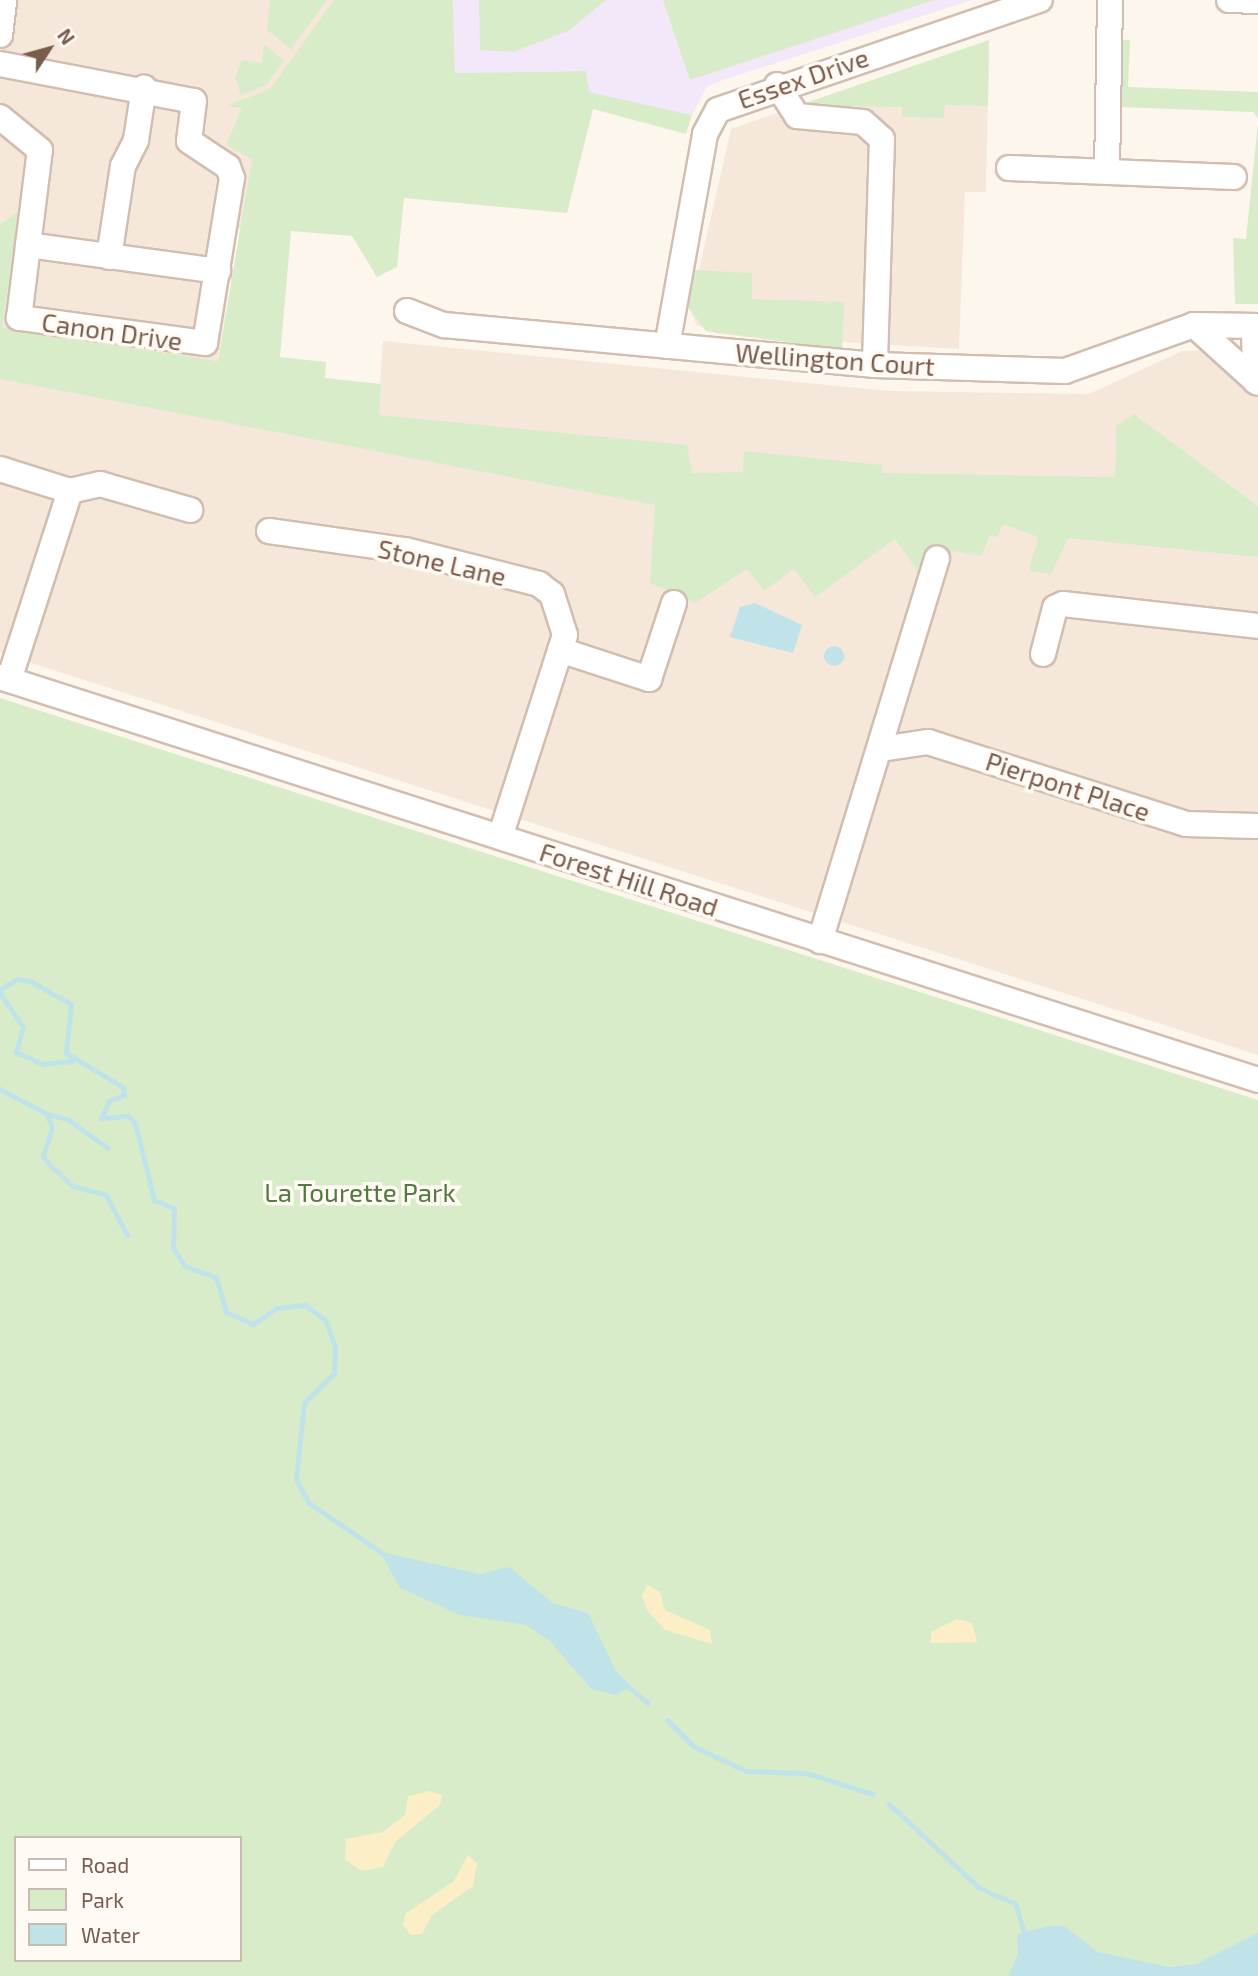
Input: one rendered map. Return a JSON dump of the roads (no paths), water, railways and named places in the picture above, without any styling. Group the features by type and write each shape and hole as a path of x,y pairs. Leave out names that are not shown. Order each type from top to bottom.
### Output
{"street":[{"path":"0,34 4,0"},
{"name":"Essex Drive","path":"667,346 709,125 732,100 1040,0"},
{"path":"1107,172 1110,0"},
{"path":"1229,0 1258,1"},
{"path":"0,64 144,88 136,140 123,166 109,257"},
{"path":"777,85 797,116 863,122 881,139 875,365"},
{"name":"Canon Drive","path":"0,117 40,150 19,318 201,344 218,271 232,178 228,167 189,141 194,101 144,88"},
{"path":"1009,168 1234,177"},
{"path":"28,245 218,271"},
{"name":"Wellington Court","path":"407,311 444,325 875,365 1065,371 1195,325 1256,326"},
{"path":"1195,325 1257,382"},
{"path":"1256,326 1257,382"},
{"path":"0,469 70,491 100,484 190,510"},
{"path":"4,678 70,491"},
{"name":"Stone Lane","path":"269,531 405,550 539,584 565,620 560,650 500,837"},
{"path":"820,942 937,558"},
{"path":"560,650 649,680 674,603"},
{"path":"1042,654 1059,604 1258,626"},
{"name":"Forest Hill Road","path":"4,678 820,942 1258,1080"},
{"name":"Pierpont Place","path":"881,749 928,742 1186,824 1258,827"}],"water":[{"path":"755,603 802,625 793,653 730,637 740,607"},
{"path":"834,646 841,649 844,656 841,663 834,666 827,663 824,656 827,649"},
{"path":"380,1552 480,1574 509,1567 553,1603 588,1613 616,1671 631,1686 616,1695 591,1689 550,1641 526,1625 460,1615 400,1588"},
{"path":"1049,1926 1064,1926 1098,1952 1169,1967 1196,1964 1258,1933 1258,1976 1008,1976 1018,1955 1017,1934"}],"waterway":[{"path":"0,989 17,979 30,981 71,1004 66,1053 123,1087 124,1095 109,1101 101,1118 128,1116 135,1123 154,1200 174,1208 173,1248 185,1266 216,1277 226,1312 253,1324 277,1308 305,1305 326,1321 335,1347 334,1373 304,1403 296,1479 309,1503 385,1555"},
{"path":"0,993 23,1027 16,1052 43,1064 72,1061"},
{"path":"0,1089 47,1114 52,1128 43,1156 73,1186 106,1195 127,1235"},
{"path":"48,1114 67,1119 108,1148"},
{"path":"624,1683 648,1703"},
{"path":"667,1720 693,1746 746,1771 806,1773 873,1794"},
{"path":"889,1804 979,1888 1015,1903 1024,1932"}],"park label":[{"name":"La Tourette Park","path":"360,1192"}]}
